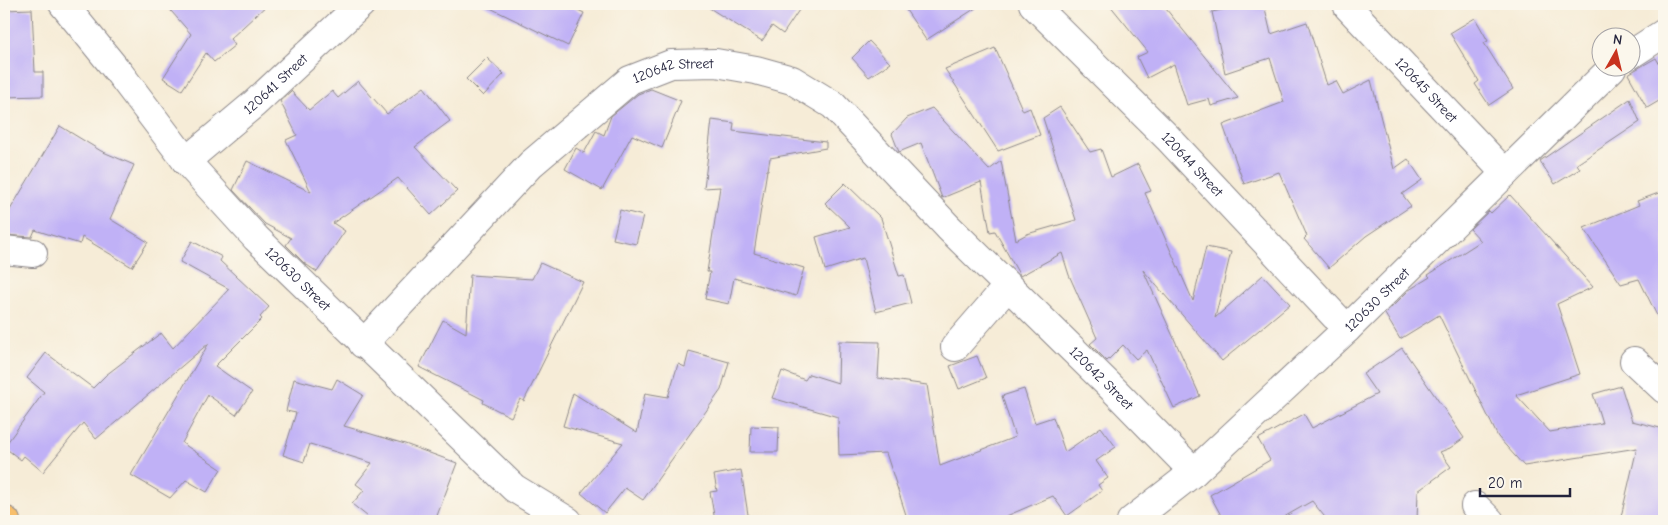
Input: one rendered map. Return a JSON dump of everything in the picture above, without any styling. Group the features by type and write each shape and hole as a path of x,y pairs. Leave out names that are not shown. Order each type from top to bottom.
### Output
{"street":[{"name":"120630 Street","path":"63,4 120,74 186,161 256,238 363,344 514,488 568,521"},
{"name":"120641 Street","path":"186,161 254,104 362,4"},
{"name":"120644 Street","path":"1033,4 1168,138 1347,329"},
{"name":"120645 Street","path":"1348,7 1505,172"},
{"path":"1640,49 1664,33"},
{"name":"120642 Street","path":"363,344 531,164 630,80 671,64 716,63 756,70 792,80 832,105 1007,287 1113,389 1194,472"},
{"name":"120630 Street","path":"1131,521 1194,472 1347,329 1602,78"},
{"path":"4,250 33,254"},
{"path":"955,347 1007,287"},
{"path":"1634,361 1664,389"}],"building":[{"path":"165,4 268,4 230,39 235,45 214,62 206,53 182,90 163,78 191,34"},
{"path":"482,4 566,4 584,13 568,46"},
{"path":"703,4 803,4 783,34 772,26 762,41"},
{"path":"902,4 982,4 926,40"},
{"path":"1109,4 1162,4 1238,98 1211,106 1209,99 1187,105 1174,64 1147,78 1137,57 1148,52"},
{"path":"1250,4 1264,4 1271,34 1307,22 1327,85 1336,81 1343,94 1371,80 1394,169 1408,159 1422,180 1402,194 1411,206 1366,236 1329,268 1304,239 1307,236 1279,172 1244,184 1223,125 1284,102 1270,58 1225,73 1212,12"},
{"path":"32,9 35,72 43,72 43,96 4,97 4,10"},
{"path":"1475,18 1488,41 1484,43 1513,89 1489,105 1475,84 1479,81 1450,33"},
{"path":"869,41 890,63 869,77 852,58"},
{"path":"995,48 1023,111 1030,108 1040,135 998,151 945,69"},
{"path":"487,58 504,74 483,96 466,79"},
{"path":"1656,58 1664,72 1664,98 1647,108 1630,78 1640,78 1640,67"},
{"path":"358,81 387,114 424,87 450,121 415,147 457,191 431,215 398,178 333,223 345,231 317,272 304,263 286,245 291,238 265,224 233,190 247,161 311,192 286,140 297,135 280,101 291,91 309,110 332,91 338,98"},
{"path":"651,89 681,101 662,148 632,135 602,190 565,169 576,148 584,153 596,131 604,135 611,116 638,94"},
{"path":"1630,99 1640,122 1577,164 1580,169 1555,184 1540,161"},
{"path":"1060,107 1090,152 1101,149 1111,177 1138,164 1151,191 1145,193 1193,301 1206,247 1231,252 1215,318 1263,275 1290,304 1222,361 1143,270 1200,396 1174,408 1147,350 1136,359 1123,345 1107,361 1090,344 1097,338 1069,275 1062,253 1020,276 995,231 990,232 981,182 942,198 921,143 899,152 892,134 907,118 932,108 989,170 1001,161 1016,240 1027,234 1076,220 1043,118"},
{"path":"712,120 734,123 733,131 826,142 826,148 770,158 767,170 754,253 804,268 796,296 734,278 729,304 705,299 710,272 707,272 720,187 704,188"},
{"path":"60,126 101,151 134,165 110,219 148,242 132,267 82,237 80,244 35,230 32,237 4,235 4,220"},
{"path":"845,183 881,218 899,276 904,275 911,303 876,312 863,258 825,270 816,237 850,227 825,203"},
{"path":"1664,191 1664,330 1639,279 1621,284 1584,228 1639,205 1637,201"},
{"path":"1510,195 1593,287 1557,304 1580,374 1516,395 1550,432 1602,423 1593,394 1621,386 1632,421 1664,429 1664,521 1620,521 1637,448 1524,466 1498,437 1439,315 1400,339 1385,314 1409,290 1430,277 1428,275 1481,241 1470,229"},
{"path":"620,210 643,216 636,244 613,239"},
{"path":"192,241 222,257 220,261 269,307 260,317 262,319 215,366 252,392 236,415 208,395 182,443 221,469 207,492 186,480 170,498 131,475 209,343 96,439 83,423 43,472 24,456 21,460 4,447 44,392 27,378 46,353 93,388 106,375 161,333 173,348 229,289 180,262"},
{"path":"540,263 583,282 524,401 520,399 511,417 483,403 484,400 419,367 443,320 466,333 470,275 532,279"},
{"path":"839,341 880,342 878,378 927,385 940,466 1015,437 1002,396 1024,389 1035,423 1053,417 1065,452 1101,427 1116,447 1096,461 1108,478 1098,485 1102,491 1067,516 1053,496 995,521 908,521 886,453 839,455 838,417 772,398 782,371 805,380 809,374 838,383"},
{"path":"1402,348 1464,438 1450,448 1440,452 1451,467 1418,491 1417,521 1328,521 1312,501 1277,521 1224,521 1210,495 1270,460 1258,439 1304,414 1312,428 1377,394 1363,374"},
{"path":"689,351 729,362 721,390 643,500 625,488 605,513 581,493 623,443 563,426 573,393 637,433 645,393 668,397 678,364 685,367"},
{"path":"977,356 986,378 959,389 950,366"},
{"path":"294,379 332,389 337,379 363,395 344,426 405,444 457,463 435,521 373,521 352,504 364,490 356,484 372,463 310,444 304,462 283,455 296,413 286,411"},
{"path":"751,426 779,427 778,452 750,452"},
{"path":"741,470 749,521 715,521 710,492 717,491 714,475"}]}
